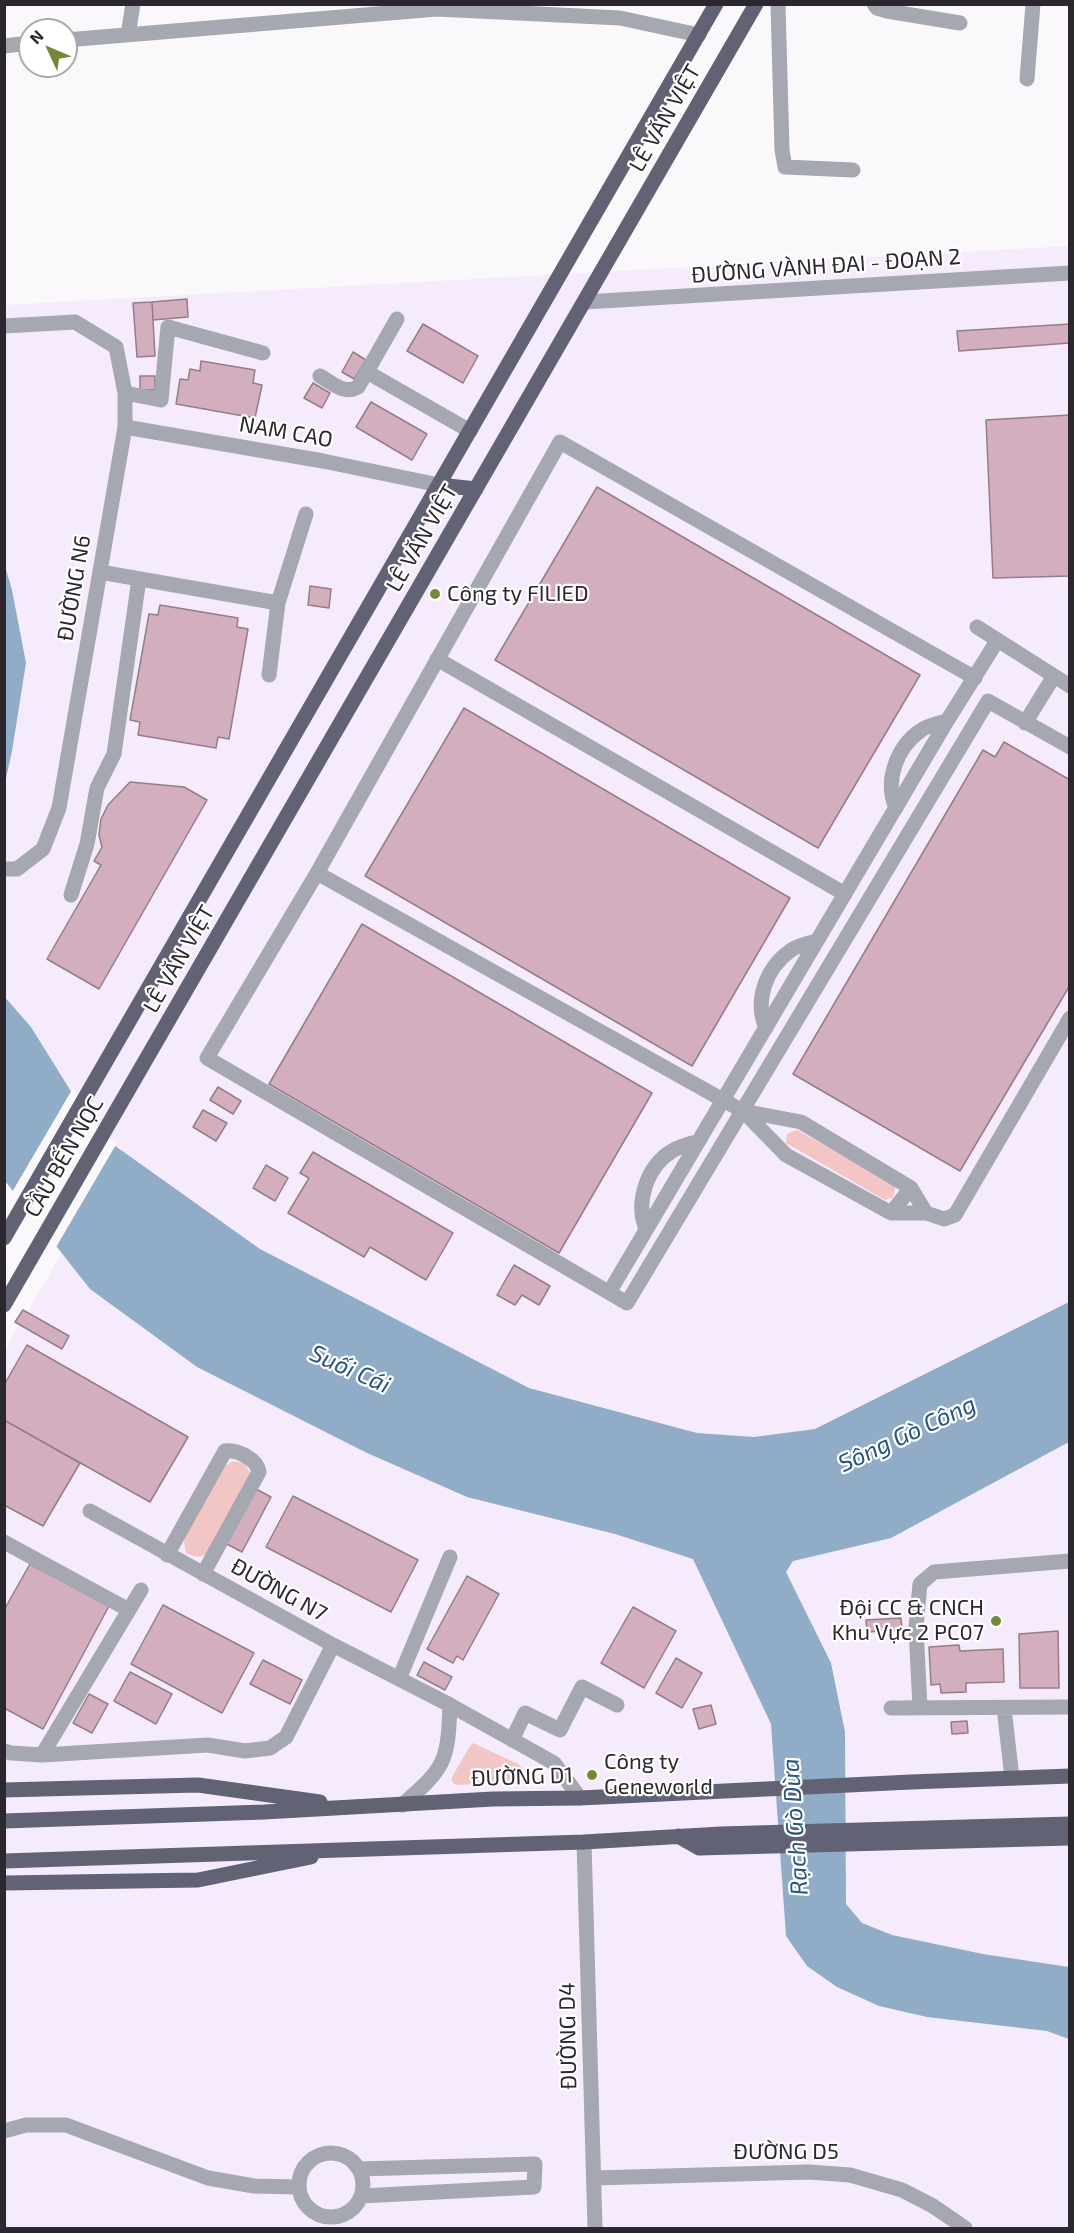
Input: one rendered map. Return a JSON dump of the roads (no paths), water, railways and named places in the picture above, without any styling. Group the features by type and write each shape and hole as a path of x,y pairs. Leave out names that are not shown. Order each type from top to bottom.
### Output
{"main road":[{"name":"LÊ VĂN VIỆT","path":"97,1078 716,4"},
{"name":"LÊ VĂN VIỆT","path":"127,1095 756,4"},
{"path":"439,485 476,489"},
{"name":"CẦU BẾN NỌC","path":"4,1238 97,1078"},
{"name":"CẦU BẾN NỌC","path":"4,1305 127,1095"},
{"name":"ĐƯỜNG D1","path":"4,1821 264,1812 1070,1776"},
{"path":"4,1790 198,1785 349,1807"},
{"path":"908,1836 1070,1824"},
{"path":"4,1861 584,1842 678,1836 721,1841 908,1836 1070,1838"},
{"path":"4,1883 198,1880 353,1849"}],"street":[{"path":"128,35 133,4"},
{"path":"778,4 782,150 785,167 853,170"},
{"path":"874,4 877,8 887,11 960,23"},
{"path":"1027,79 1033,4"},
{"path":"78,39 437,7 620,18 699,35"},
{"name":"ĐƯỜNG VÀNH ĐAI - ĐOẠN 2","path":"585,302 1070,273"},
{"path":"320,376 343,390 358,387 397,319"},
{"name":"ĐƯỜNG N6","path":"4,326 75,322 116,347 125,393 124,427 59,808 43,849 11,869"},
{"path":"125,393 161,400 168,327 263,352"},
{"path":"367,372 470,431"},
{"name":"NAM CAO","path":"124,427 323,461 439,485"},
{"path":"975,678 560,442 317,873 207,1058 627,1303 988,702 1070,747"},
{"path":"269,675 278,603 306,514"},
{"path":"100,572 278,603"},
{"path":"71,895 87,844 97,788 114,754 140,579"},
{"path":"977,627 1070,686"},
{"path":"610,1291 947,721 997,641"},
{"path":"437,660 845,894"},
{"path":"1024,723 1054,676"},
{"path":"896,808 892,799 891,785 895,766 902,751 921,730 947,721"},
{"path":"317,873 743,1111 786,1155 891,1213 926,1213 944,1219 955,1215 1070,1018"},
{"path":"765,1028 760,1005 764,986 771,971 791,950 817,941"},
{"path":"743,1111 801,1122 911,1188 926,1213"},
{"path":"646,1229 642,1220 641,1206 645,1186 652,1171 671,1151 699,1141"},
{"path":"891,1213 911,1188"},
{"path":"167,1555 225,1451 233,1449 239,1452 256,1465 259,1472 203,1574"},
{"name":"ĐƯỜNG N7","path":"90,1511 167,1555 450,1705 554,1763 580,1798"},
{"path":"4,1542 129,1610"},
{"path":"399,1679 450,1557"},
{"path":"920,1708 916,1627 920,1584 934,1572 1070,1561"},
{"path":"42,1755 141,1590"},
{"path":"4,1751 11,1754 42,1755 208,1745 245,1751 270,1748 286,1737 333,1645"},
{"path":"512,1740 525,1713 560,1730 582,1687 617,1706"},
{"path":"402,1805 432,1779 444,1758 449,1734 450,1705"},
{"path":"891,1708 1070,1707"},
{"path":"1004,1708 1012,1778"},
{"name":"ĐƯỜNG D4","path":"584,1842 595,2229"},
{"path":"4,2131 26,2125 66,2125 208,2178 254,2186 299,2187"},
{"path":"337,2153 353,2162 358,2169 363,2187 361,2196 350,2210 333,2223 308,2208 303,2201 299,2187 300,2175 305,2167 319,2155 337,2153"},
{"path":"358,2169 535,2164 534,2187 361,2196"},
{"name":"ĐƯỜNG D5","path":"594,2178 808,2172 850,2175 902,2190 933,2206 965,2229"}],"water":[{"path":"5,566 26,663 5,783"},
{"path":"4,996 31,1027 97,1133 260,1249 529,1388 697,1433 754,1437 815,1429 1069,1302 1069,1442 891,1538 793,1561 786,1572 831,1663 845,1732 846,1904 862,1923 892,1935 983,1954 1069,1967 1069,2039 1047,2031 927,2017 879,2006 837,1987 807,1966 786,1936 771,1724 693,1559 615,1534 467,1497 365,1452 197,1367 90,1289 5,1181"}],"place":[{"name":"Công ty FILIED","path":"435,594"},
{"name":"Đội CC & CNCH Khu Vực 2 PC07","path":"996,1621"},
{"name":"Công ty Geneworld","path":"592,1775"}],"water label":[{"name":"Suối Cái","path":"350,1369"},
{"name":"Sông Gò Công","path":"907,1434"},
{"name":"Rạch Gò Dừa","path":"795,1827"}]}
